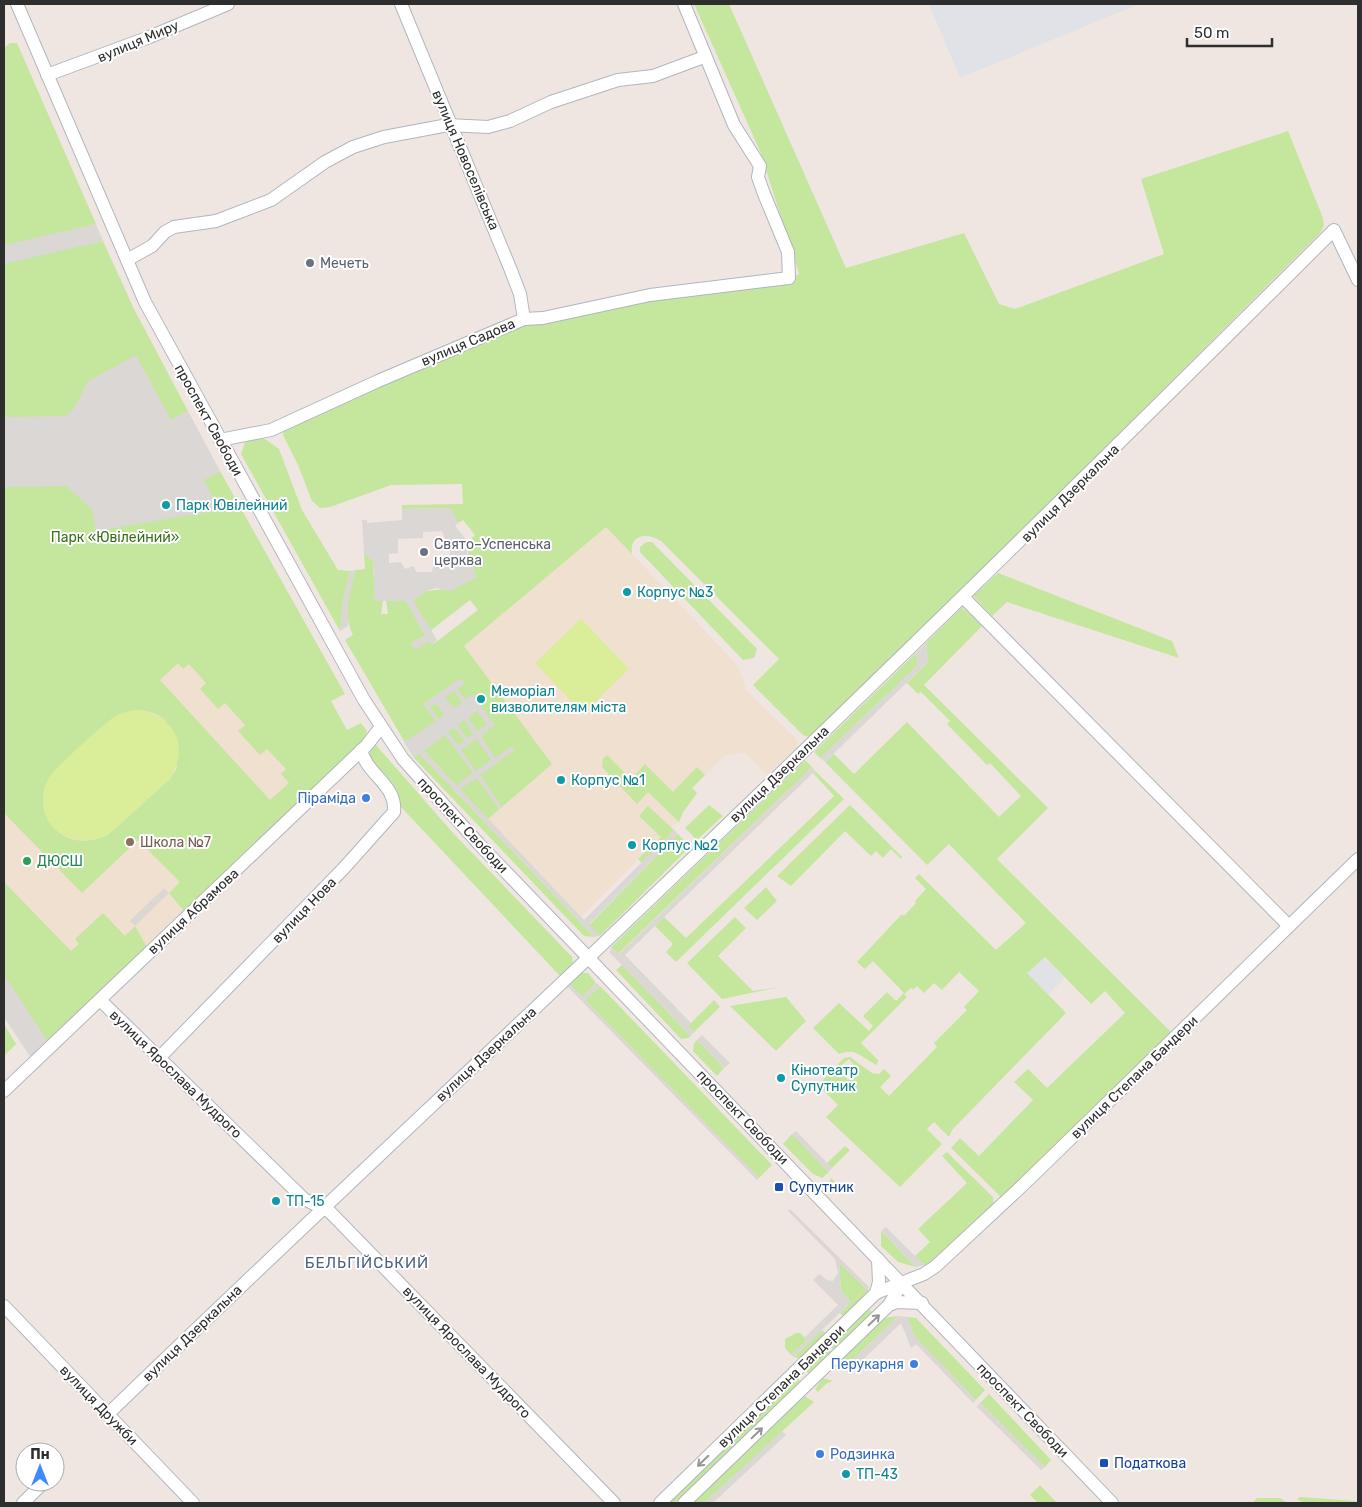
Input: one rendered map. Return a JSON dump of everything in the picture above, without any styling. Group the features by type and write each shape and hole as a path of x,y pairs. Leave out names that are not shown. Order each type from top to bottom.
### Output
{"street":[{"name":"проспект Свободи","path":"17,4 145,302 380,728 403,759 588,958 922,1303 1112,1503"},
{"name":"вулиця Миру","path":"47,75 98,58 228,4"},
{"name":"вулиця Новоселівська","path":"400,4 517,286 524,319"},
{"path":"127,260 152,246 165,232 174,227 216,221 271,200 325,162 353,147 393,135 451,125 488,127 510,121 551,102 618,80 653,76 704,57 684,4"},
{"name":"вулиця Садова","path":"220,440 271,430 378,380 524,319 543,318 650,295 789,278 788,252 758,177 760,166 734,125 714,75 704,57"},
{"name":"вулиця Дзеркальна","path":"108,1414 322,1207 588,958 963,597 1334,230 1358,280"},
{"path":"963,597 1290,926"},
{"name":"вулиця Абрамова","path":"4,1091 361,750 380,728"},
{"name":"вулиця Нова","path":"159,1058 344,868 394,812 391,792 365,762 361,750"},
{"name":"вулиця Степана Бандери","path":"660,1503 876,1293 902,1283 936,1266 1358,859"},
{"name":"вулиця Ярослава Мудрого","path":"100,1000 304,1198 330,1212 614,1503"},
{"path":"876,1293 879,1282 878,1259"},
{"name":"вулиця Степана Бандери","path":"684,1503 889,1305 902,1283"},
{"path":"889,1305 897,1302 922,1303"},
{"name":"вулиця Дружби","path":"4,1306 193,1503"},
{"path":"798,1370 809,1383"},
{"path":"23,1503 34,1492"}],"shaded area":[{"path":"929,4 1139,4 960,78"},
{"path":"96,224 103,241 4,264 4,245"},
{"path":"136,355 171,420 188,411 220,471 204,480 220,510 96,531 92,509 66,486 4,487 4,417 65,416 73,410 88,381"},
{"path":"451,508 458,523 455,526 468,542 467,552 476,577 451,591 436,588 426,591 413,600 437,640 432,645 429,641 415,650 411,644 425,635 406,601 375,601 373,561 364,552 362,520 367,520 367,523 402,520 402,509","holes":["442,531 450,550 450,567 433,567 432,572 417,572 413,566 405,569 401,562 389,563 389,554 398,553 398,539 423,538 423,532"]},
{"path":"606,526 738,666 747,691 797,740 798,747 767,775 744,752 724,756 692,788 697,793 683,812 679,822 670,827 581,917 488,819 502,807 463,647"},
{"path":"355,570 348,601 348,626 340,631 343,601 350,571"},
{"name":"Школа №7","path":"180,627 328,774 48,1042 4,975 4,765"},
{"path":"926,643 928,662 825,762 820,758 918,665 916,653"},
{"path":"461,678 465,683 457,689 465,699 472,694 495,725 481,736 495,758 512,746 515,750 480,775 502,807 499,809 477,778 460,789 584,920 674,830 678,834 589,924 600,936 594,937 420,754 414,758 404,742 436,721 423,704","holes":["454,691 462,702 454,708 445,697","436,703 444,715 439,719 430,707","477,711 487,724 477,731 468,718","464,720 473,734 467,738 458,725","455,728 464,741 458,745 448,732","445,735 473,773 456,785 424,751","477,739 491,760 476,771 461,750"]},
{"path":"812,767 815,771 625,955 691,1023 688,1026 694,1032 691,1036 610,953 611,947 619,954"},
{"path":"164,888 169,893 135,926 130,921"},
{"path":"1044,957 1064,978 1048,995 1027,973"},
{"path":"4,975 48,1042 31,1058 4,1017"},
{"path":"568,983 582,997 596,983 600,986 585,1000 759,1178 757,1180 566,985"},
{"path":"702,1035 730,1063 724,1068 697,1040"},
{"path":"796,1131 832,1168 829,1172 792,1134"},
{"path":"790,1209 869,1287 868,1291 839,1263 841,1291 851,1302 794,1357 791,1355 807,1340 804,1338 838,1305 813,1280 819,1274 827,1280 833,1281 838,1273 835,1259 788,1211"},
{"path":"886,1227 924,1265 916,1267 881,1231"},
{"path":"898,1316 907,1317 915,1337 976,1400 973,1403 916,1344 911,1348 901,1323 849,1373 844,1368"},
{"path":"980,1403 1045,1467 1041,1470 977,1407"},
{"path":"782,1431 786,1435 713,1503 704,1503"}],"green space":[{"path":"694,4 729,4 846,268 964,233 999,304 1015,309 1164,254 1141,179 1288,131 1323,218 1324,226 1320,233 1011,541 809,737 803,735 753,685 779,659 661,541 650,536 640,537 633,542 632,554 606,527 464,646 552,764 488,819 424,751 420,754 594,937 584,936 414,758 345,640 353,635 347,611 349,595 355,570 365,569 364,552 373,561 375,601 383,601 381,614 388,614 386,601 406,601 425,635 411,644 429,641 432,645 478,610 470,600 430,631 413,600 426,591 447,589 476,577 466,546 475,535 463,520 458,523 450,508 402,509 402,505 463,504 462,484 391,485 330,507 320,508 312,501 298,465 283,435 285,426 524,325 600,308 789,280 799,274 760,151"},
{"name":"Парк «Ювілейний»","path":"10,43 17,43 96,224 76,229 85,245 103,241 134,309 188,411 178,417 210,477 220,471 345,694 331,701 347,730 361,723 367,731 365,738 184,911 169,893 180,882 138,840 82,893 4,813 4,48","holes":["178,663 183,669 189,664 206,683 200,689 218,709 225,703 245,725 238,731 260,755 267,749 286,769 281,774 289,783 270,800 160,680","141,710 154,713 165,720 177,768 170,779 108,835 94,840 81,841 60,833 52,825 47,815 44,802 44,788"]},
{"path":"258,438 265,439 279,449 302,510 338,570 350,571 343,601 340,631 241,454 245,442"},
{"path":"646,542 652,542 757,649 754,658 743,660 640,552 640,547"},
{"path":"998,573 1172,641 1179,658 1007,602 992,616 973,596"},
{"path":"962,607 982,626 924,685 1048,808 997,859 1171,1032 1002,1198 951,1148 960,1138 979,1156 1033,1100 1014,1082 1028,1069 1047,1088 1125,1013 1105,991 1091,1004 1045,957 1027,973 1066,1013 952,1130 949,1137 934,1122 927,1129 942,1144 900,1187 826,1117 838,1105 818,1085 844,1058 850,1057 872,1073 879,1074 884,1069 891,1076 880,1087 889,1096 937,1047 934,1043 967,1010 964,1007 979,991 959,972 942,990 934,983 924,993 917,986 913,990 911,988 904,994 907,997 861,1043 878,1060 877,1065 855,1053 845,1052 839,1054 813,1028 839,1003 869,1031 873,1026 863,1016 887,992 896,1001 904,993 873,961 865,969 857,962 902,914 904,916 926,889 915,878 919,874 996,950 1026,923 949,844 927,865 825,762 834,754 854,774 907,722 999,817 1021,796 990,763 987,765 947,724 950,721 921,692 918,694 907,683 928,662 926,643","holes":["849,1059 859,1071 848,1080 838,1068"]},
{"path":"581,619 629,669 583,713 535,663"},
{"path":"916,653 918,665 820,758 814,752"},
{"path":"134,710 141,710 163,720 171,727 176,736 179,745 179,756 170,779 108,835 83,840 71,838 60,833 52,826 46,816 43,804 44,788 50,776 81,745 115,716"},
{"path":"375,744 454,834 572,957 573,963 561,977 401,807 397,794 370,761 370,751"},
{"path":"607,755 631,779 645,764 673,792 697,767 705,775 692,788 697,793 683,812 679,822 648,792 637,804 602,767 603,759"},
{"path":"805,760 812,767 618,954 611,947"},
{"path":"815,771 844,799 676,962 666,952 673,944 655,926 664,917 686,938 834,796 813,773"},
{"path":"709,805 723,816 697,840 685,828"},
{"path":"850,805 902,857 901,859 891,849 883,858 876,851 871,856 845,831 791,886 777,876"},
{"path":"648,806 674,830 642,863 638,859 661,837 639,816"},
{"path":"678,834 690,847 600,936 589,925"},
{"path":"4,882 71,951 79,944 75,939 103,913 125,936 135,926 147,947 48,1042 4,975"},
{"path":"766,887 777,901 757,920 744,908"},
{"path":"735,917 746,928 718,956 753,991 780,987 722,999 687,963"},
{"path":"622,965 691,1036 681,1039 616,970"},
{"path":"581,973 588,973 596,983 582,997 568,983"},
{"path":"600,986 772,1165 759,1178 585,1000"},
{"path":"786,997 806,1021 776,1051 730,1006"},
{"path":"714,1000 720,1007 694,1032 688,1026"},
{"path":"4,1024 16,1044 4,1056"},
{"path":"697,1040 724,1068 717,1076 693,1051 694,1043"},
{"path":"792,1134 829,1172 822,1178 813,1174 783,1144"},
{"path":"845,1146 850,1150 832,1168 827,1163"},
{"path":"947,1152 993,1197 994,1207 932,1263 924,1265 915,1256 930,1242 918,1229 967,1183 942,1156"},
{"path":"831,1178 841,1188 834,1194 827,1187"},
{"path":"881,1231 916,1267 898,1262 881,1246"},
{"path":"839,1262 868,1291 844,1316 840,1313 851,1302 841,1291"},
{"path":"868,1308 873,1313 834,1350 830,1346"},
{"path":"898,1316 844,1368 840,1365 840,1361 884,1318"},
{"path":"907,1317 916,1318 985,1390 976,1400 915,1337"},
{"path":"822,1330 826,1334 800,1359 794,1357"},
{"path":"800,1333 807,1340 791,1355 785,1348 785,1339"},
{"path":"828,1348 832,1352 811,1373 808,1373 806,1370"},
{"path":"823,1378 833,1381 826,1384 818,1392 815,1389"},
{"path":"796,1379 799,1379 800,1383 674,1503 666,1503"},
{"path":"989,1394 1051,1460 1045,1467 980,1403"},
{"path":"805,1396 814,1402 704,1503 693,1503"},
{"path":"1040,1485 1057,1503 1038,1503 1030,1495"},
{"path":"1300,1497 1356,1501 1358,1503 1304,1503 1297,1499"},
{"path":"1257,1498 1280,1498 1287,1503 1252,1503"}],"place":[{"name":"Мечеть","path":"310,263"},
{"name":"Парк Ювілейний","path":"166,505"},
{"name":"Свято–Успенська церква","path":"424,552"},
{"name":"Корпус №3","path":"627,592"},
{"name":"Меморіал визволителям міста","path":"481,699"},
{"name":"Корпус №1","path":"561,780"},
{"name":"Піраміда","path":"366,798"},
{"name":"Школа №7","path":"130,842"},
{"name":"Корпус №2","path":"632,845"},
{"name":"ДЮСШ","path":"27,861"},
{"name":"Кінотеатр Супутник","path":"781,1078"},
{"name":"Супутник","path":"779,1187"},
{"name":"ТП-15","path":"276,1201"},
{"name":"Перукарня","path":"914,1364"},
{"name":"Родзинка","path":"820,1454"},
{"name":"Податкова","path":"1104,1463"},
{"name":"ТП-43","path":"846,1474"}],"district":[{"name":"БЕЛЬГІЙСЬКИЙ","path":"367,1263"}]}
